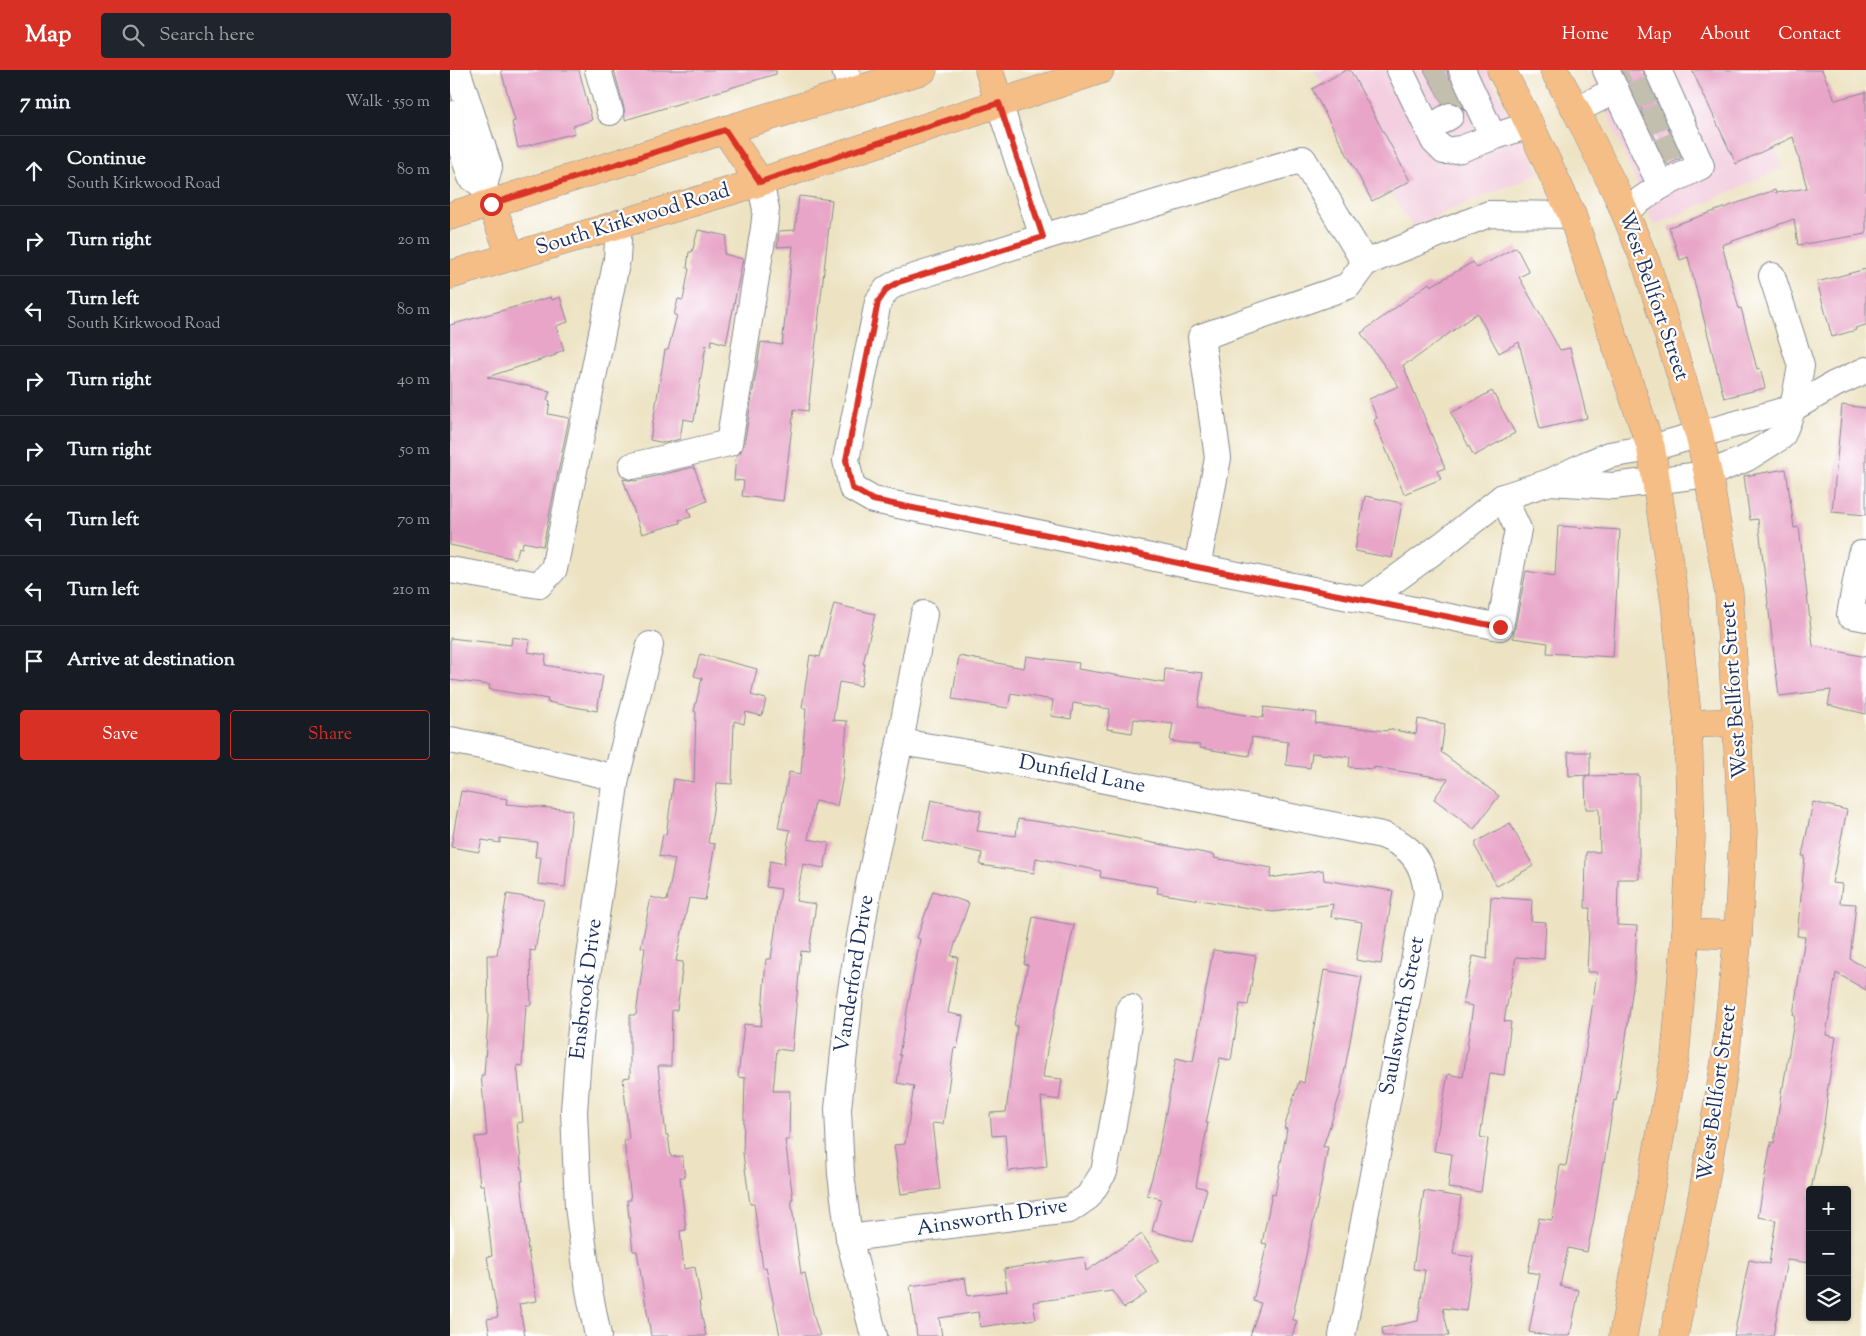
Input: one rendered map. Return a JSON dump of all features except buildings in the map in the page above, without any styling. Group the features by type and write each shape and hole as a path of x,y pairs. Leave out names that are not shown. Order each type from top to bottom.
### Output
{"main road":[{"path":"450,216 488,195 725,130 849,81 923,70"},
{"path":"988,70 999,103"},
{"name":"South Kirkwood Road","path":"450,275 760,182 1100,70"},
{"path":"1501,70 1572,215 1651,448 1676,602 1688,724 1691,838 1686,933 1675,1058 1623,1336"},
{"name":"West Bellfort Street","path":"1554,70 1576,110 1624,211 1647,266 1699,434 1729,594 1743,832 1738,935 1725,1062 1704,1187 1674,1336"},
{"path":"725,130 760,182"},
{"path":"488,195 511,256"},
{"path":"1688,724 1738,722"},
{"path":"1686,933 1738,935"}],"street":[{"path":"457,70 489,167 488,195"},
{"path":"598,70 610,112"},
{"path":"1412,79 1453,101 1493,137"},
{"path":"1576,110 1630,84"},
{"path":"1630,84 1654,120 1667,149 1660,186"},
{"path":"1624,211 1660,186 1701,166 1667,149 1654,120 1630,84"},
{"path":"1453,101 1434,141 1444,151 1460,150 1529,125"},
{"path":"999,103 1043,237"},
{"path":"450,114 471,177 488,195"},
{"path":"1365,263 1303,159 899,282 887,289 878,302 846,460 852,488 873,500 1500,627 1518,529 1503,497"},
{"path":"632,466 729,443 764,228 766,209 760,182"},
{"path":"1197,567 1218,458 1201,336 1348,286 1365,263 1489,214 1572,215"},
{"path":"450,570 539,585 554,569 617,259 619,224"},
{"path":"1550,482 1614,486 1708,474 1747,458 1782,436 1793,408 1801,366 1772,276"},
{"path":"1367,600 1445,543 1503,497 1550,482 1585,464 1609,455 1651,448 1793,408 1835,384 1866,370"},
{"path":"1866,554 1861,554 1850,615 1866,618"},
{"name":"Vanderford Drive","path":"874,1336 849,1238 841,1174 838,1109 850,996 869,884 900,742 924,614"},
{"name":"Ensbrook Drive","path":"598,1336 589,1290 578,1206 574,1111 586,984 616,778 650,645"},
{"path":"450,740 502,750 616,778"},
{"name":"Dunfield Lane","path":"900,742 974,754 1263,812"},
{"name":"Saulsworth Street","path":"1263,812 1395,839 1415,856 1422,868 1426,881 1427,894 1342,1336"},
{"name":"Ainsworth Drive","path":"849,1238 1069,1210 1088,1197 1104,1172 1130,1008"}],"shaded area":[{"path":"1314,70 1486,70 1540,173 1412,226"},
{"path":"1589,70 1742,70 1783,168 1654,226"}],"tunnel":[{"path":"1429,78 1444,70"},
{"path":"1619,74 1627,70"},
{"path":"1630,98 1651,89"},
{"path":"1441,101 1461,90"},
{"path":"1643,125 1663,115"},
{"path":"1656,154 1677,144"}],"route":[{"path":"491,204 725,130 760,182 999,103 1043,237 899,282 887,289 878,302 846,460 852,488 873,500 1500,627"}]}
